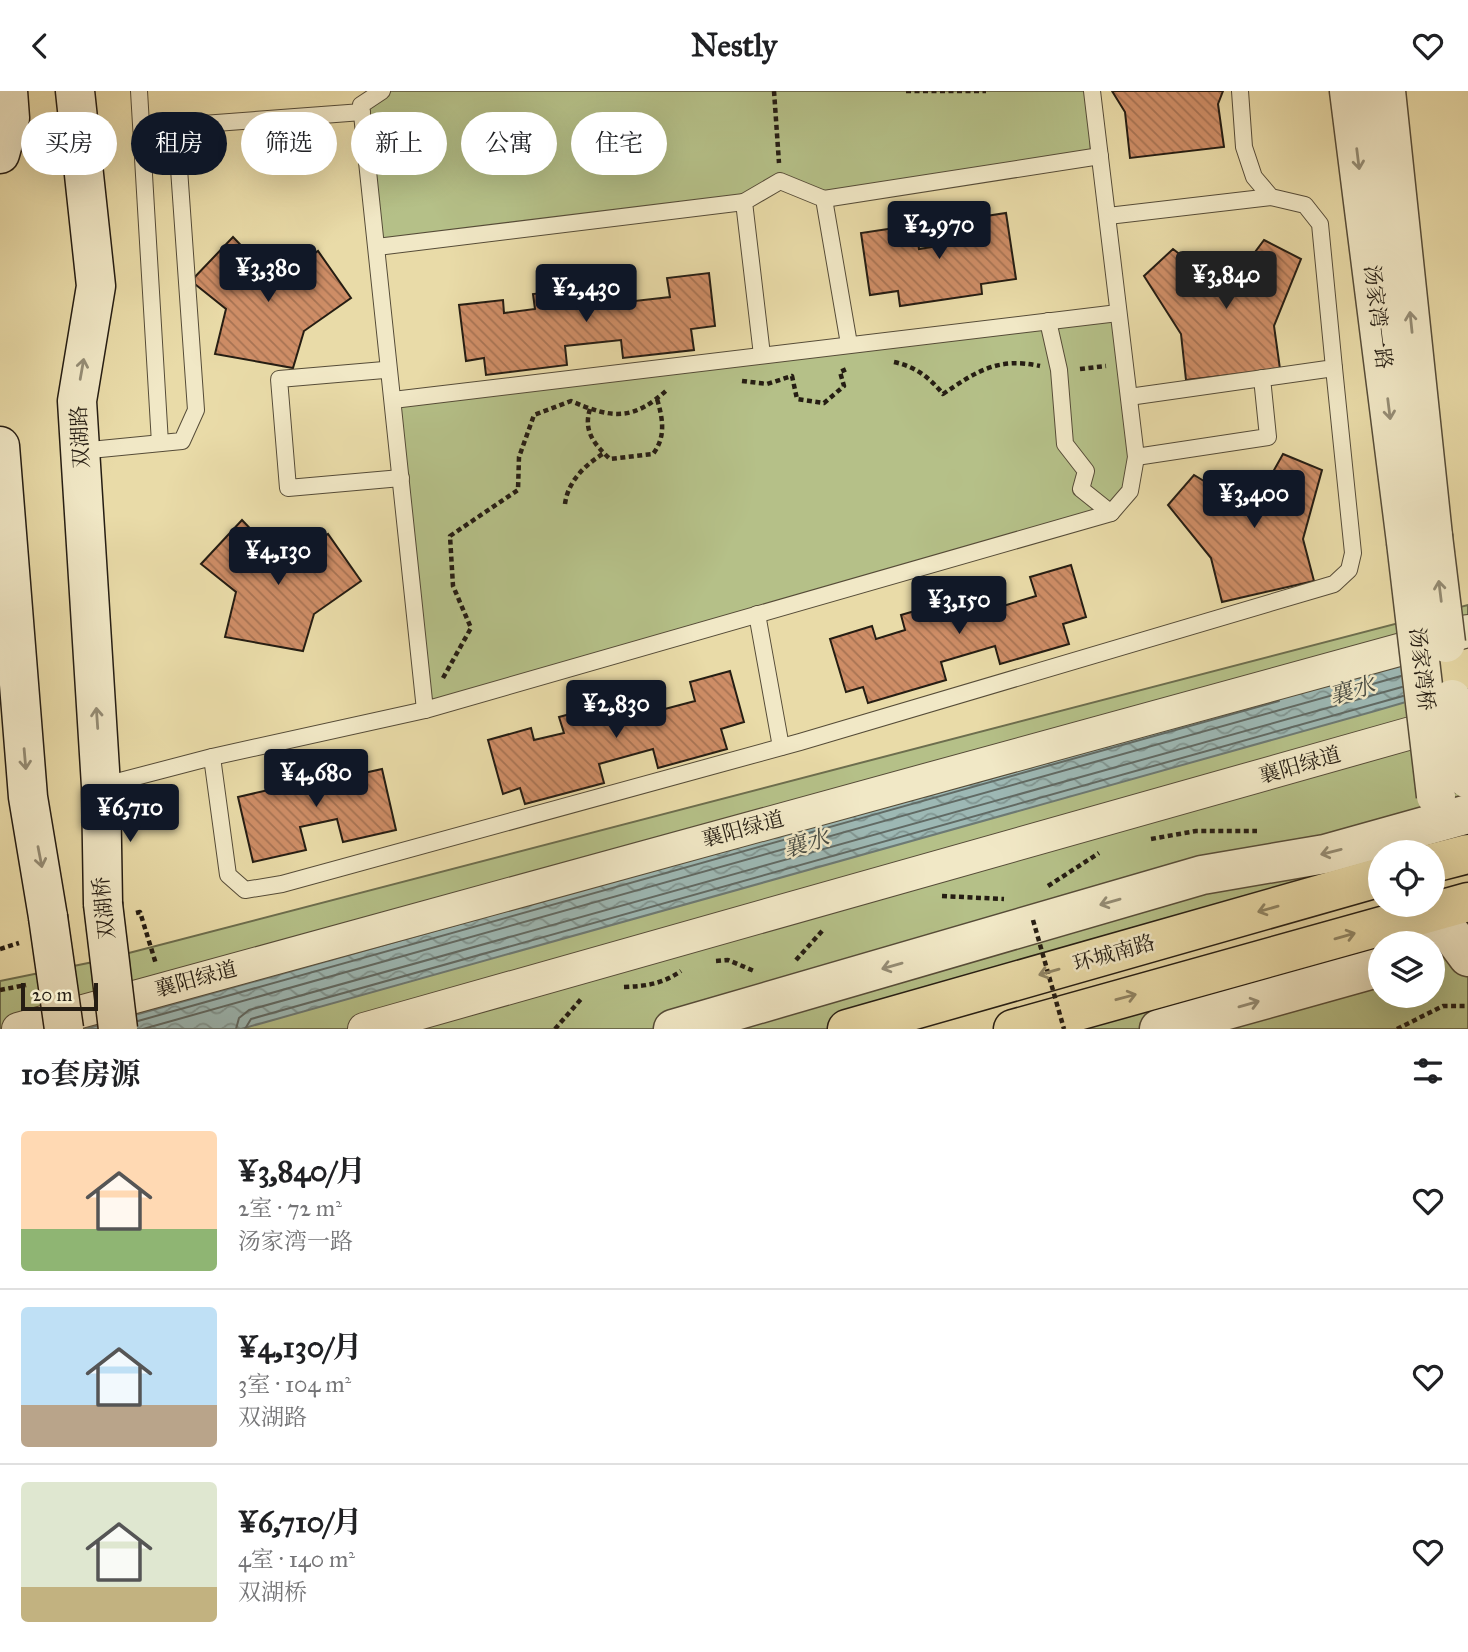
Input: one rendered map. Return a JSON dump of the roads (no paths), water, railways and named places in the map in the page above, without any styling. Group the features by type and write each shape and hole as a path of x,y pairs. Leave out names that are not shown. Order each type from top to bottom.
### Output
{"highway":[{"path":"1445,860 1468,854"},
{"name":"环城南路","path":"848,1029 1368,881"},
{"path":"1445,909 1468,902"},
{"path":"1013,1029 1415,917"}],"street":[{"name":"双湖路","path":"75,91 96,286 77,401 101,786"},
{"name":"汤家湾一路","path":"1349,91 1420,539"},
{"name":"汤家湾一路","path":"1386,91 1420,539"},
{"path":"0,154 6,109"},
{"path":"0,446 28,797 64,1029"},
{"name":"汤家湾桥","path":"1420,539 1443,813"},
{"name":"襄阳绿道","path":"18,1029 1468,631"},
{"name":"襄阳绿道","path":"364,1029 1468,717"},
{"name":"双湖桥","path":"101,786 103,904 118,1029"},
{"path":"673,1029 1202,875 1325,854 1443,813"},
{"path":"1415,917 1445,926 1457,950"},
{"path":"1159,1029 1368,971"}],"lane":[{"path":"139,91 160,443"},
{"path":"362,112 361,104 382,91"},
{"path":"101,786 212,757 425,709 1111,513 1130,491 1136,457 1092,91"},
{"path":"1240,91 1244,147 1254,177 1271,197"},
{"path":"80,451 182,441 196,410 176,126 351,113"},
{"path":"377,247 744,202 780,181 824,199 1100,156"},
{"path":"369,175 425,709"},
{"path":"212,757 228,875 245,890 282,884 781,747 1334,584 1349,570 1353,553 1320,224 1305,205 1271,197 1108,216"},
{"path":"824,199 849,344"},
{"path":"744,202 762,355"},
{"path":"393,400 1118,313"},
{"path":"1048,321 1059,370 1065,444 1086,471 1081,489 1111,513"},
{"path":"1129,397 1334,368"},
{"path":"384,370 279,379 288,488 401,478"},
{"path":"1136,457 1268,437 1262,378"},
{"path":"757,614 781,747"}],"water":[{"name":"襄水","path":"1468,641 1468,684 1375,711 241,1029 85,1029"}]}
